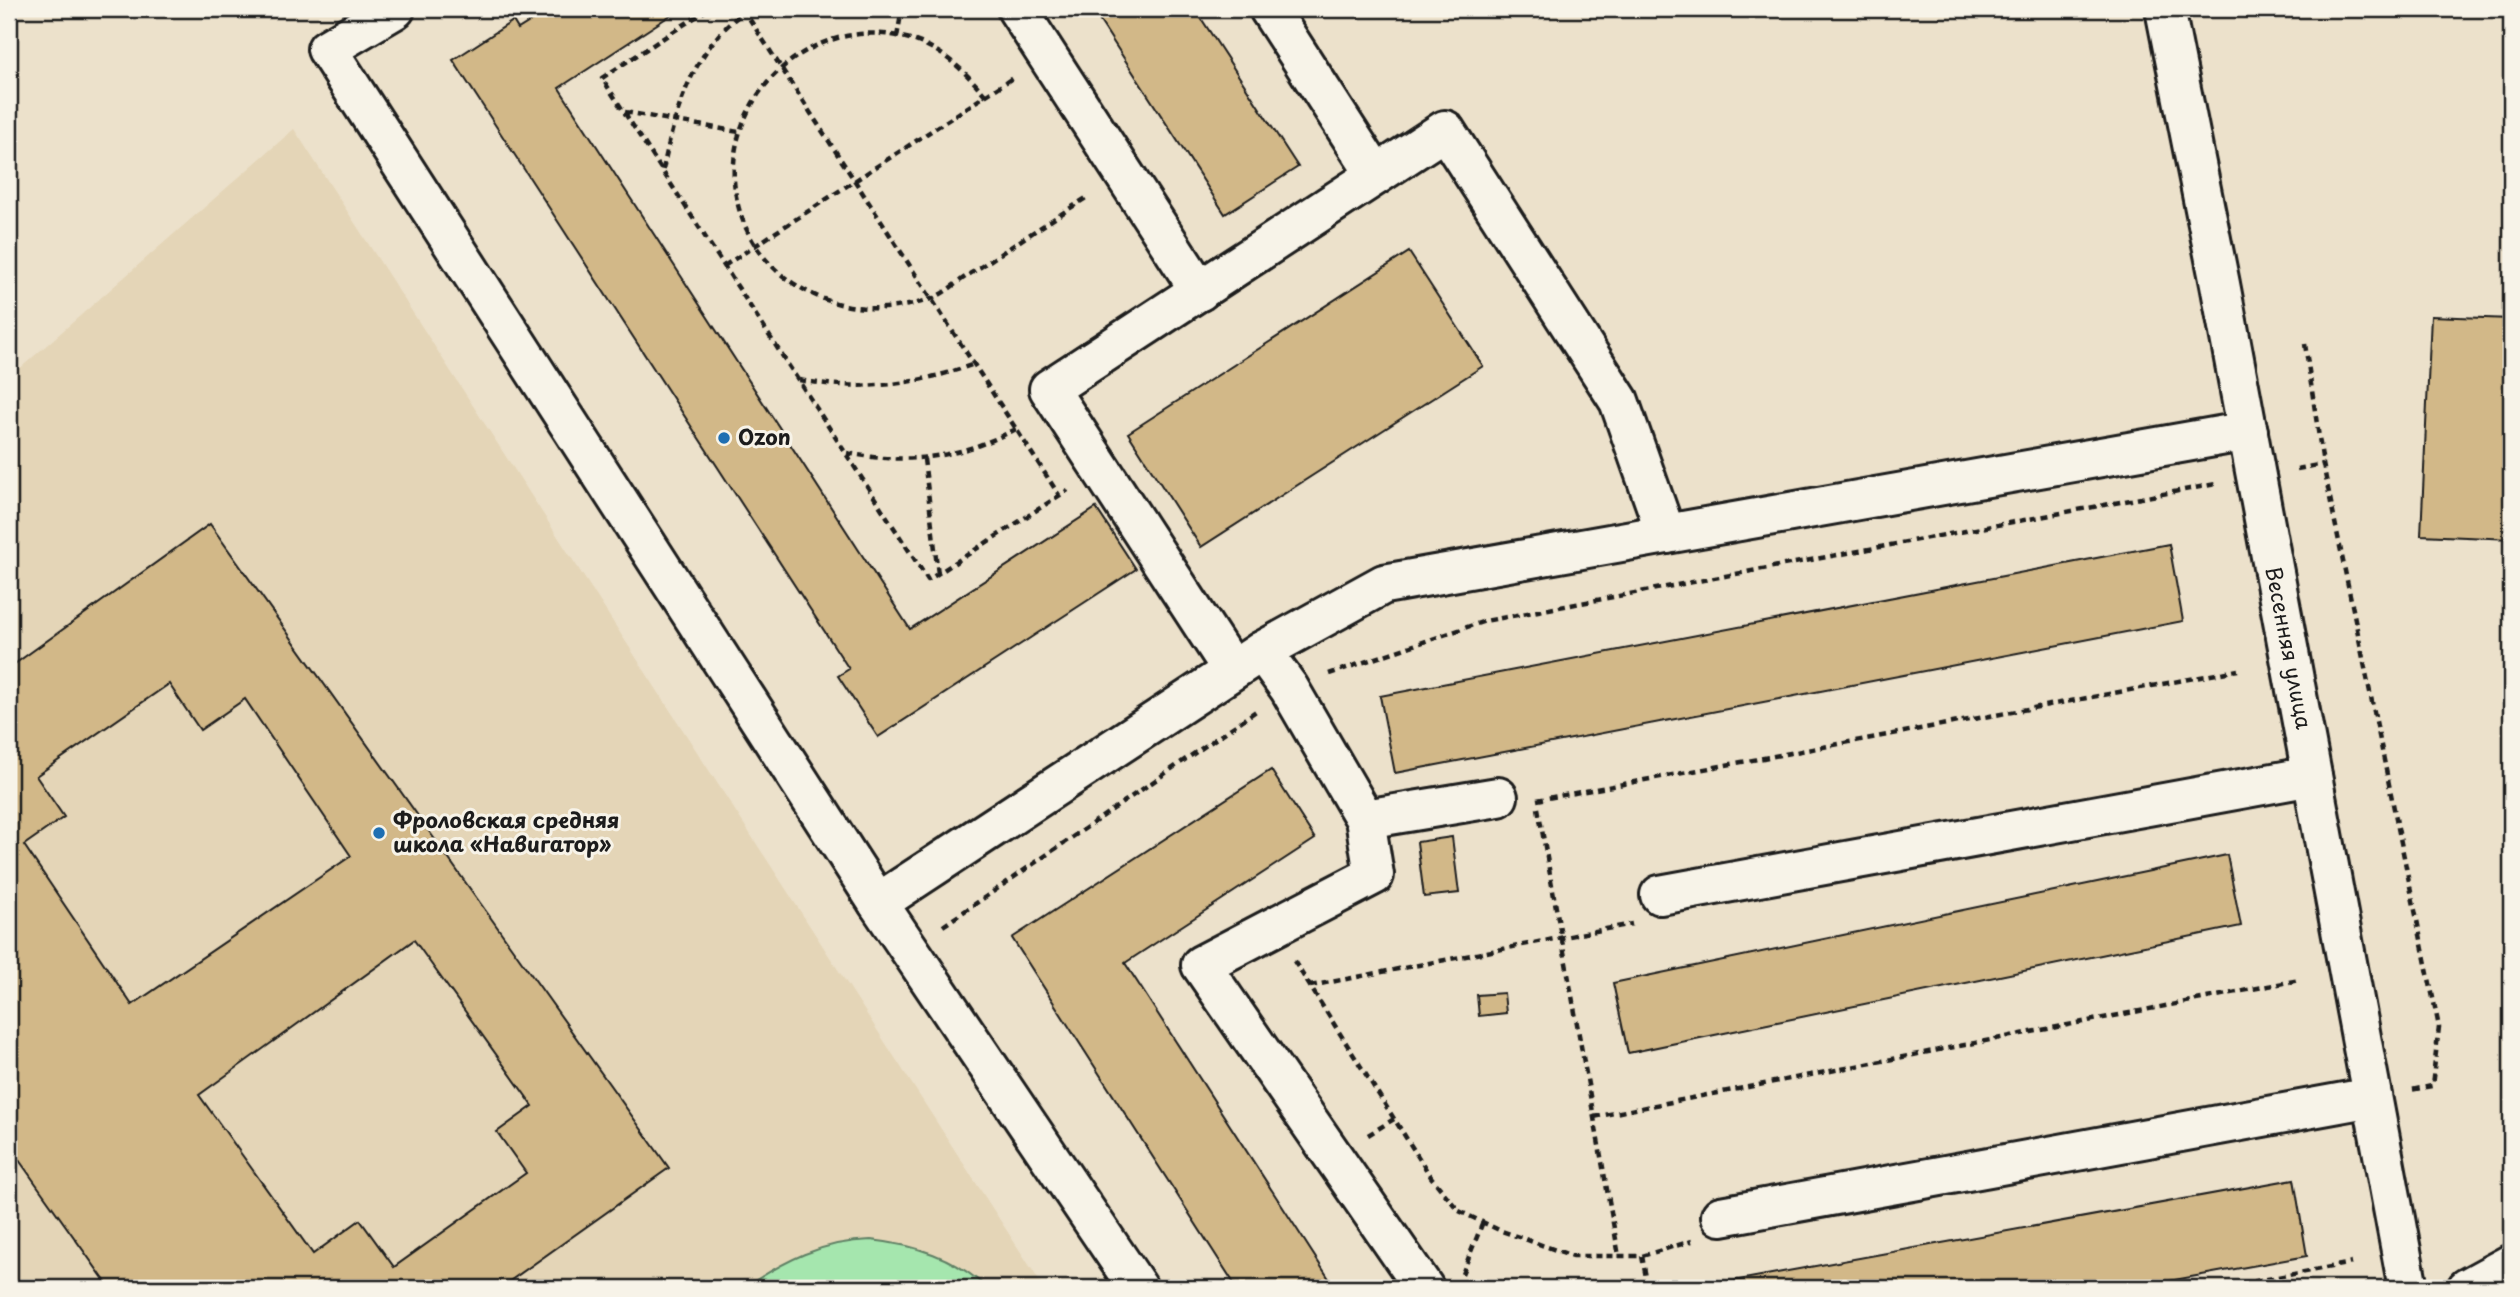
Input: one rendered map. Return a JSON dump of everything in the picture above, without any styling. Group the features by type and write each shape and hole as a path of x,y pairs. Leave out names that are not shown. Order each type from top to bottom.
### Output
{"street":[{"path":"396,9 327,50 908,951 1138,1288"},
{"path":"1017,9 1200,291"},
{"path":"1269,9 1376,175"},
{"name":"Весенняя улица","path":"2165,9 2248,430 2407,1288"},
{"path":"1424,1288 1201,965 1374,876 1365,819 1289,688 1247,660 1101,468 1049,389 1445,130 1619,401 1666,534"},
{"path":"878,903 1247,660 1384,584 2248,430"},
{"path":"1660,895 2312,776"},
{"path":"1365,819 1498,797"},
{"path":"1721,1216 2372,1097"},
{"path":"2467,1288 2511,1264"}],"path":[{"path":"708,9 602,78 929,580 1101,468"},
{"path":"897,37 902,9"},
{"path":"663,172 673,121 687,83 711,44 745,10 1059,495"},
{"path":"986,96 964,70 937,50 897,37 873,33 840,37 809,48 780,67 759,91 734,152 734,185 741,217 755,247 782,276 815,298 853,308 892,308 931,299 1124,173"},
{"path":"724,266 1047,56"},
{"path":"625,112 740,132"},
{"path":"2305,344 2323,464 2439,1027 2432,1086 2372,1097"},
{"path":"799,380 834,386 881,386 940,376 974,364"},
{"path":"846,453 875,459 924,459 962,453 1016,429"},
{"path":"924,459 938,575"},
{"path":"908,951 1289,688 1485,621 2323,464"},
{"path":"1273,928 1431,1177 1460,1211 1573,1256 1642,1256 1717,1234 1721,1216"},
{"path":"1594,1117 2299,980"},
{"path":"1461,1277 1483,1222"},
{"path":"1642,1256 1648,1288"},
{"path":"2219,1288 2353,1263"}],"shaded area":[{"name":"Фроловская средняя школа «Навигатор»","path":"294,129 1044,1288 9,1288 9,378"}],"green space":[{"path":"871,1240 934,1254 961,1268 987,1288 744,1288 804,1254 836,1244"}],"building":[{"path":"550,9 680,9 559,88 910,629 1096,508 1136,569 878,737 838,676 849,669 453,60 513,21 518,29"},
{"path":"1092,9 1195,9 1298,167 1225,214"},
{"path":"1409,252 1483,366 1201,547 1128,433"},
{"path":"2431,316 2511,319 2511,539 2421,535"},
{"path":"210,524 669,1168 500,1288 110,1288 9,1146 9,668","holes":["169,684 200,730 245,699 351,856 132,1005 24,845 64,817 36,776","414,940 533,1106 497,1132 526,1173 394,1267 360,1220 313,1254 199,1095"]},
{"path":"2169,544 2183,621 1395,773 1380,696"},
{"path":"1271,770 1315,839 1125,963 1335,1288 1237,1288 1012,938"},
{"path":"1452,837 1459,893 1424,897 1417,842"},
{"path":"2227,855 2241,926 1628,1053 1613,983"},
{"path":"1504,993 1506,1013 1479,1016 1477,995"},
{"path":"2294,1179 2307,1256 2130,1288 1695,1288"}],"place":[{"name":"Ozon","path":"724,438"},
{"name":"Фроловская средняя школа «Навигатор»","path":"379,833"}]}
